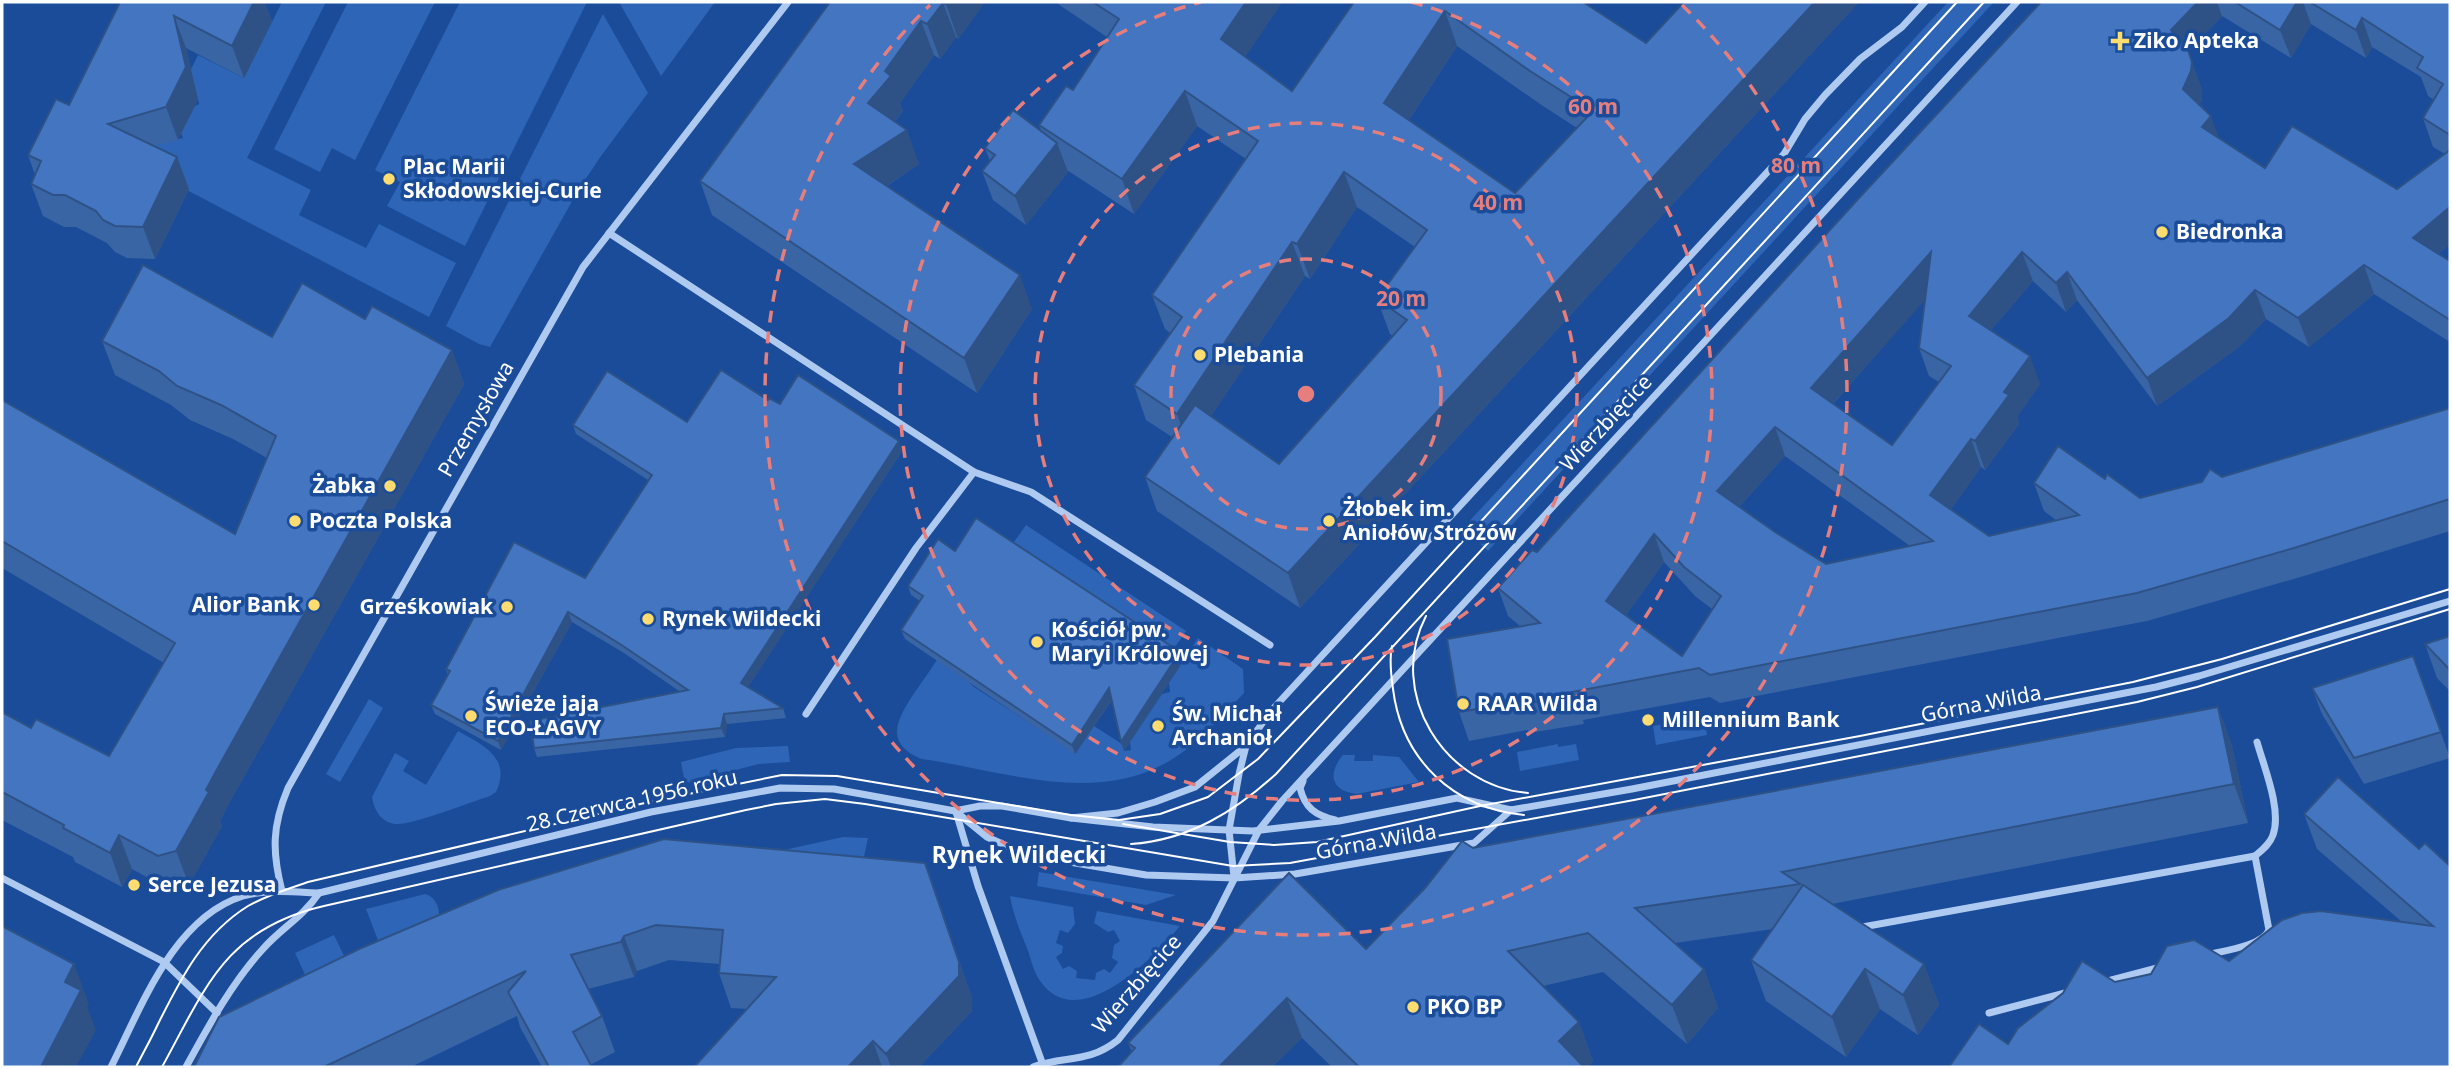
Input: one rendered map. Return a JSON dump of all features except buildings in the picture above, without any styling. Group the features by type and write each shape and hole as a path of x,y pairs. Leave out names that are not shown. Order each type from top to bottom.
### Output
{"street":[{"name":"Przemysłowa","path":"282,891 275,862 274,837 278,814 288,788 519,377 583,267 788,2"},
{"path":"1234,878 1229,830 1246,746 1279,702 1784,154 1805,119 1825,95 1860,59 1902,27 1925,2"},
{"name":"Wierzbięcice","path":"1032,1067 1084,1058 1098,1053 1118,1040 1213,921 1259,830 2017,2"},
{"path":"609,233 974,471 1031,492 1270,645"},
{"path":"806,714 916,548 974,471"},
{"name":"Górna Wilda","path":"1229,830 1259,830 1339,821 1457,798 1511,810 1645,786 2155,687 2450,601"},
{"path":"1850,930 2255,856 2270,843 2275,823 2272,793 2257,742"},
{"name":"28 Czerwca 1956 roku","path":"1071,818 1118,813 1195,787 1246,746"},
{"path":"1307,775 1300,788 1308,807 1325,817 1339,821"},
{"name":"28 Czerwca 1956 roku","path":"111,1067 164,962 191,930 218,909 244,896 282,891 319,893 651,812 780,788 834,789 955,811 981,806 1002,806 1071,818 1144,826 1229,830"},
{"name":"Górna Wilda","path":"1234,878 1296,874 1474,843 1511,810"},
{"path":"955,811 978,886 1043,1065"},
{"name":"28 Czerwca 1956 roku","path":"955,811 987,837 1011,848 1046,858 1146,875 1234,878"},
{"path":"2201,957 2255,943 2267,935 2269,930 2255,856"},
{"path":"2,878 164,962 218,1013"},
{"path":"186,1067 254,958 307,910 319,893"},
{"path":"2095,985 2175,964"},
{"path":"1989,1013 2082,988"}],"shaded area":[{"path":"282,2 326,2 247,158 311,190 299,215 366,248 379,224 456,263 429,317 143,167 161,129 178,139 183,138 181,133 195,106 199,104 198,99 179,94 198,55 244,78"},
{"path":"348,2 435,2 355,160 332,148 320,172 274,149"},
{"path":"460,2 587,2 465,246 387,206 400,182 375,170"},
{"path":"619,2 715,2 661,76"},
{"path":"1948,2 1994,2 1488,551 1463,528"},
{"path":"603,14 648,93 579,189 490,347 479,344 446,326"},
{"path":"1026,525 1186,631 1171,653 1007,552"},
{"path":"1198,638 1243,669 1244,693 1187,749 1164,764 1135,776 1106,782 1044,781 922,759 902,746 898,738 897,730 903,712 940,655 974,687 1076,753 1094,726 1122,744 1124,751 1131,750 1130,742 1162,694 1170,692 1169,683"},
{"path":"369,699 383,708 340,782 326,774"},
{"path":"1704,716 1707,735 1656,745 1653,726"},
{"path":"458,731 485,747 498,761 500,780 496,792 403,824 390,823 382,818 376,811 372,797 395,753 409,761 403,771 426,785"},
{"path":"1558,744 1558,747 1576,744 1579,760 1520,771 1517,752"},
{"path":"788,746 790,762 759,764 685,783 681,762 736,748"},
{"path":"1343,755 1355,755 1354,761 1373,761 1373,755 1399,757 1419,782 1357,794 1348,792 1334,780 1335,769"},
{"path":"843,837 868,838 862,866 775,852"},
{"path":"1039,872 1176,895 1146,905 1037,886"},
{"path":"425,894 437,904 439,921 381,948 366,909"},
{"path":"1010,896 1073,907 1075,924 1068,933 1060,930 1056,943 1063,946 1062,953 1056,957 1063,969 1069,966 1077,971 1076,978 1095,980 1096,973 1104,969 1110,973 1118,962 1112,958 1114,945 1120,941 1114,930 1108,932 1094,923 1097,911 1180,926 1132,974 1111,988 1090,997 1070,1000 1051,993 1036,974"},
{"path":"334,935 348,964 309,983 295,953"}],"tram line":[{"path":"136,1067 185,974 218,930 255,902 308,882 649,802 782,775 837,776 1071,815 1119,820 1160,814 1208,797 1258,759 1375,637 1957,2"},
{"path":"1131,844 1172,837 1210,822 1244,800 1276,774 1984,2"},
{"path":"1123,824 1230,842 1274,845 1317,842 1480,806 1860,736 2133,682 2222,659 2450,589"},
{"path":"162,1067 206,987 222,965 241,946 263,930 290,916 746,810 825,799 1233,866 1290,863 1634,800 2137,702 2197,687 2450,609"},
{"path":"1426,616 1415,645 1413,675 1419,704 1430,731 1448,754 1471,773 1498,787 1528,793"},
{"path":"1392,646 1391,673 1398,715 1407,738 1420,758 1435,776 1454,791 1498,810 1524,815"}],"place":[{"name":"Ziko Apteka","path":"2120,41"},
{"name":"Plac Marii Skłodowskiej-Curie","path":"389,179"},
{"name":"Biedronka","path":"2162,232"},
{"name":"Plebania","path":"1200,355"},
{"name":"Żabka","path":"390,486"},
{"name":"Poczta Polska","path":"295,521"},
{"name":"Żłobek im. Aniołów Stróżów","path":"1329,521"},
{"name":"Alior Bank","path":"314,605"},
{"name":"Grześkowiak","path":"507,607"},
{"name":"Rynek Wildecki","path":"648,619"},
{"name":"Kościół pw. Maryi Królowej","path":"1037,642"},
{"name":"RAAR Wilda","path":"1463,704"},
{"name":"Świeże jaja ECO-ŁAGVY","path":"471,716"},
{"name":"Millennium Bank","path":"1648,720"},
{"name":"Św. Michał Archanioł","path":"1158,726"},
{"name":"Serce Jezusa","path":"134,885"},
{"name":"PKO BP","path":"1413,1007"}],"district":[{"name":"Rynek Wildecki","path":"1019,855"}]}
